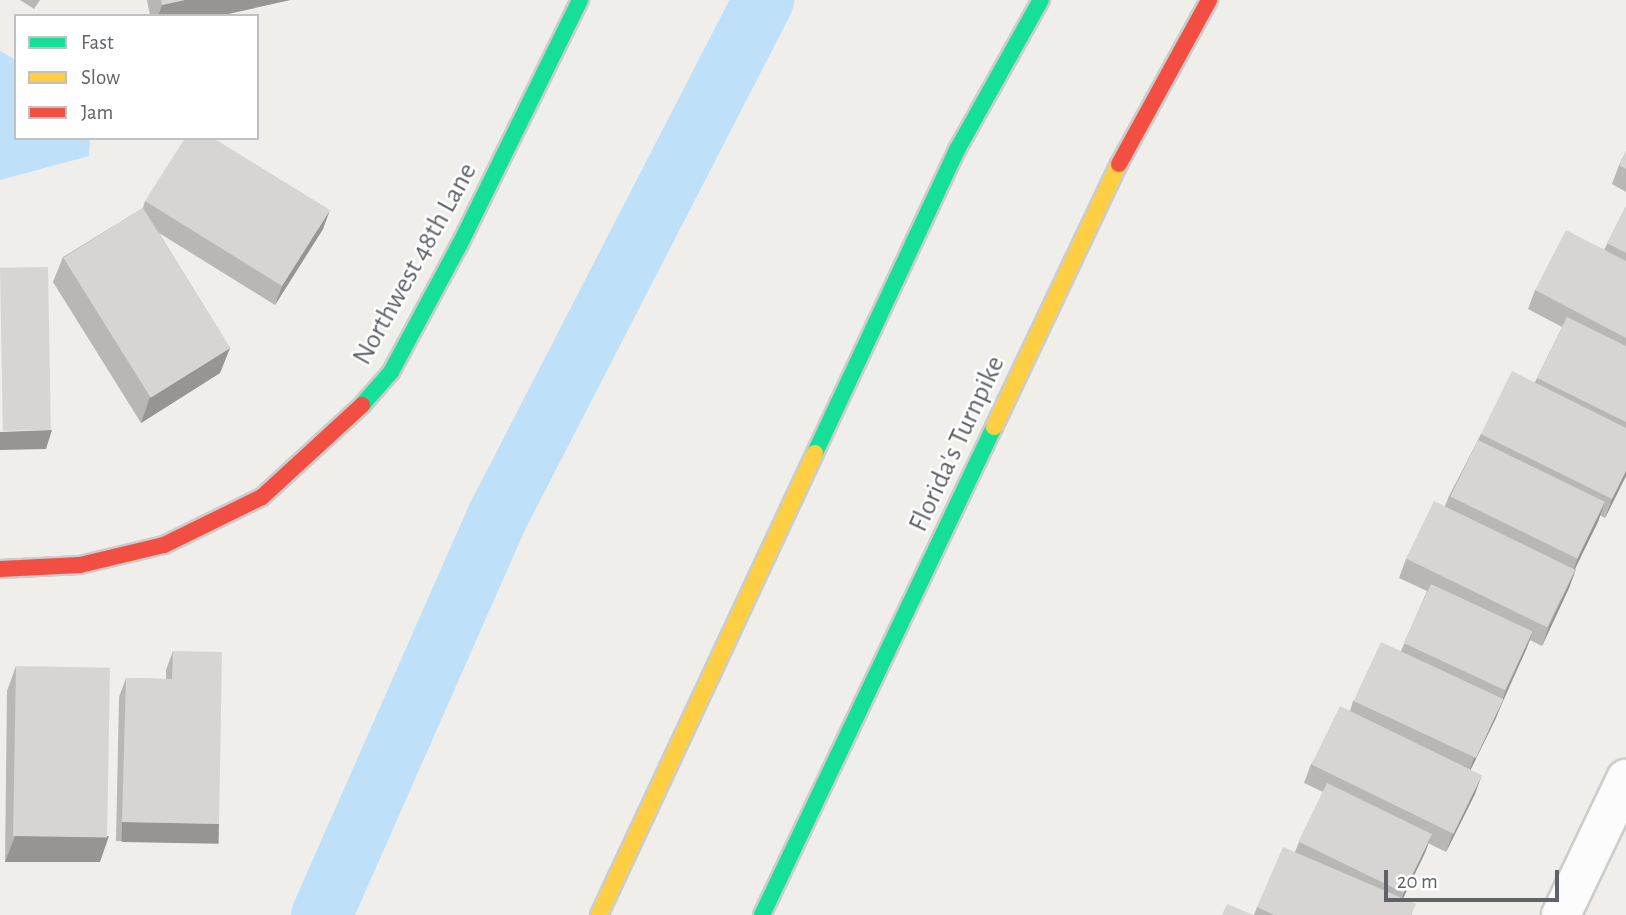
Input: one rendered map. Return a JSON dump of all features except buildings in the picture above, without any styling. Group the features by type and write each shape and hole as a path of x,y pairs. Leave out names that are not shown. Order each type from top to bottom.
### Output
{"main road":[{"name":"Northwest 48th Lane","path":"0,569 80,565 164,545 262,497 349,421 391,372 460,244 580,0"},
{"path":"599,915 957,149 1041,0"},
{"name":"Florida's Turnpike","path":"762,915 1117,167 1209,0"}],"street":[{"path":"1561,915 1626,779"}],"water":[{"path":"0,51 14,59 14,140 90,140 89,156 0,180"}],"waterway":[{"path":"321,915 497,516 763,0"}],"traffic: fast":[{"path":"362,405 391,372 460,244 580,0"},
{"path":"815,453 957,150 1041,0"},
{"path":"762,915 994,427"}],"traffic: slow":[{"path":"994,427 1119,164"},
{"path":"599,915 815,453"}],"traffic: jam":[{"path":"1119,164 1209,0"},
{"path":"0,569 80,565 164,545 262,497 362,405"}]}
